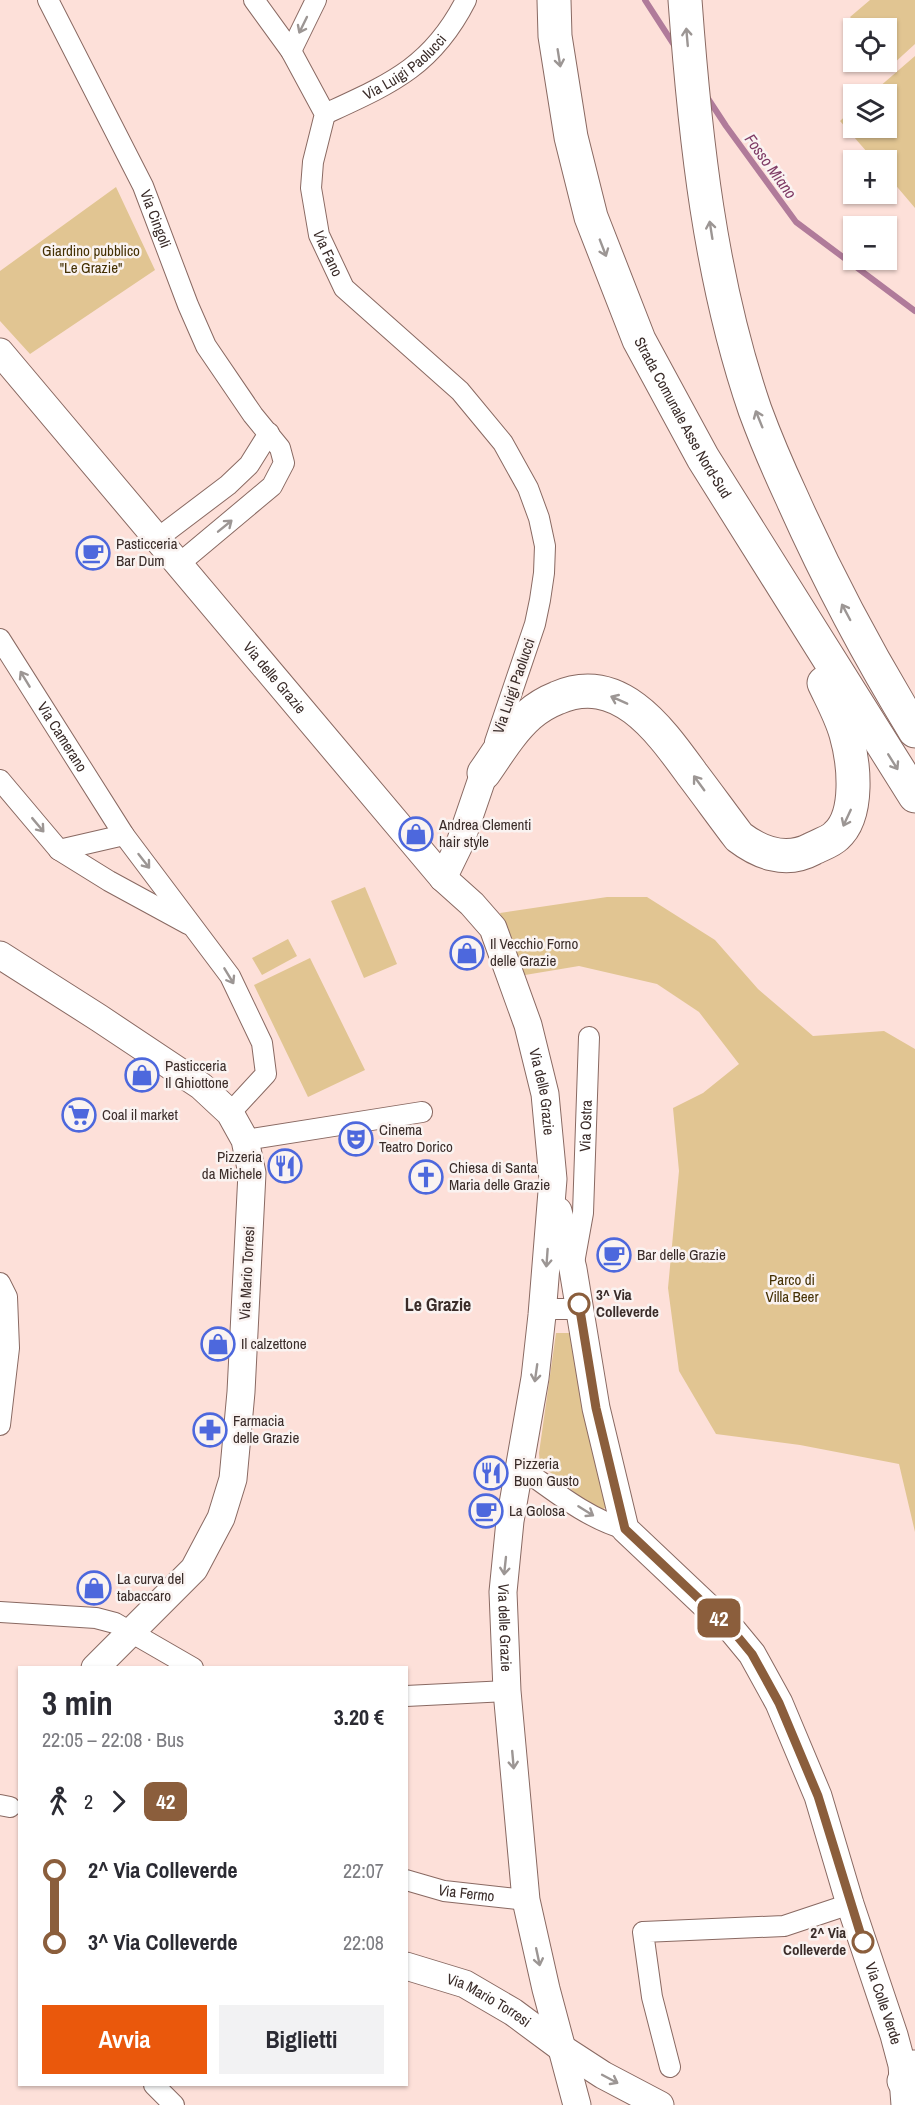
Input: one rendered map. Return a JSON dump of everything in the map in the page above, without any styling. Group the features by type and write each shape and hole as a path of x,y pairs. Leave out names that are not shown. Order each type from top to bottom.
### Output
{"highway":[{"name":"Strada Comunale Asse Nord-Sud","path":"555,0 555,36 571,137 591,217 639,340 703,458 915,796"},
{"path":"685,0 702,174 716,263 737,350 756,411 823,568 873,663 915,731"},
{"path":"484,773 508,739 531,713 549,701 568,693 589,691 606,694 626,702 648,718 664,735 739,837 753,848 769,855 790,856 807,852 836,837 851,810 851,761 846,735 839,714 748,531"}],"street":[{"name":"Via Cingoli","path":"48,0 143,186 206,346 253,415 280,448 284,463 272,486 180,563"},
{"path":"254,0 291,51 325,114"},
{"path":"291,51 315,0"},
{"name":"Via Luigi Paolucci","path":"325,114 383,87 408,72 428,55 445,35 466,0"},
{"name":"Via Fano","path":"325,114 313,162 311,188 319,235 344,288 460,391 503,443 528,488"},
{"name":"Via delle Grazie","path":"0,352 443,878 472,904 493,928 528,1025 545,1094 553,1179 535,1378 510,1521 503,1592 507,1691 526,1900 546,1989 577,2105"},
{"path":"158,538 228,485 249,465 269,433"},
{"path":"228,485 249,507"},
{"name":"Via Luigi Paolucci","path":"443,878 460,843 535,624 544,573 545,546 539,518 528,488"},
{"name":"Via Camerano","path":"0,639 124,835 230,976 262,1043 266,1074 230,1113"},
{"name":"Via Camerano","path":"0,780 59,850 109,881 195,928"},
{"path":"59,850 124,835"},
{"name":"Via Mario Torresi","path":"0,955 65,995 192,1080 230,1113 244,1140 252,1173 241,1392 233,1479 221,1518 194,1569 97,1666"},
{"name":"Via Ostra","path":"571,1213 589,1038"},
{"path":"244,1140 422,1112"},
{"path":"553,1179 571,1213 573,1269 596,1408 625,1529"},
{"path":"0,1283 7,1297 9,1348 1,1415"},
{"path":"542,1315 553,1308 580,1310"},
{"name":"Via Colle Verde","path":"520,1467 607,1524 625,1529 733,1631 752,1654 779,1703 818,1796 908,2084"},
{"path":"0,1612 96,1618 115,1623 190,1666"},
{"path":"408,1696 507,1691"},
{"name":"Via Fermo","path":"408,1881 444,1891 526,1900"},
{"path":"670,2067 652,1997 643,1932 784,1926 850,1904"},
{"name":"Via Mario Torresi","path":"408,1967 465,1984 513,2012 603,2075 660,2105"},
{"path":"157,2086 174,2105"}],"green space":[{"path":"870,0 915,0 915,44 897,60 897,18 850,17"},
{"path":"915,56 915,208 897,187 897,150 865,150 855,138 897,138 897,84 883,84"},
{"name":"Giardino pubblico \"Le Grazie\"","path":"116,187 155,270 30,354 0,321 0,271"},
{"path":"365,887 397,964 364,978 331,901"},
{"name":"Parco di Villa Beer","path":"607,897 647,897 715,940 758,989 813,1036 884,1031 915,1049 915,1532 899,1464 800,1445 716,1434 679,1371 668,1288 679,1171 673,1108 703,1093 739,1064 699,1012 657,984 579,966 525,975 500,913"},
{"path":"288,939 297,956 262,975 252,958"},
{"path":"310,958 365,1070 308,1097 254,985"},
{"path":"556,1333 572,1333 607,1506 602,1510 584,1500 540,1464 539,1453"}],"waterway":[{"name":"Fosso Miano","path":"645,0 676,48"},
{"name":"Fosso Miano","path":"707,97 796,222 915,311"}],"bus line":[{"name":"42","path":"579,1304 596,1408 625,1529 733,1631 752,1654 779,1703 818,1796 863,1942"}],"place":[{"name":"Pasticceria Bar Dum","path":"93,553"},
{"name":"Andrea Clementi hair style","path":"416,834"},
{"name":"Il Vecchio Forno delle Grazie","path":"467,953"},
{"name":"Pasticceria Il Ghiottone","path":"142,1075"},
{"name":"Coal il market","path":"79,1115"},
{"name":"Cinema Teatro Dorico","path":"356,1139"},
{"name":"Pizzeria da Michele","path":"285,1166"},
{"name":"Chiesa di Santa Maria delle Grazie","path":"426,1177"},
{"name":"Bar delle Grazie","path":"614,1255"},
{"name":"3^ Via Colleverde","path":"579,1304"},
{"name":"Il calzettone","path":"218,1344"},
{"name":"Farmacia delle Grazie","path":"210,1430"},
{"name":"Pizzeria Buon Gusto","path":"491,1473"},
{"name":"La Golosa","path":"486,1511"},
{"name":"La curva del tabaccaro","path":"94,1588"},
{"name":"2^ Via Colleverde","path":"863,1942"}],"district":[{"name":"Le Grazie","path":"438,1305"}]}
